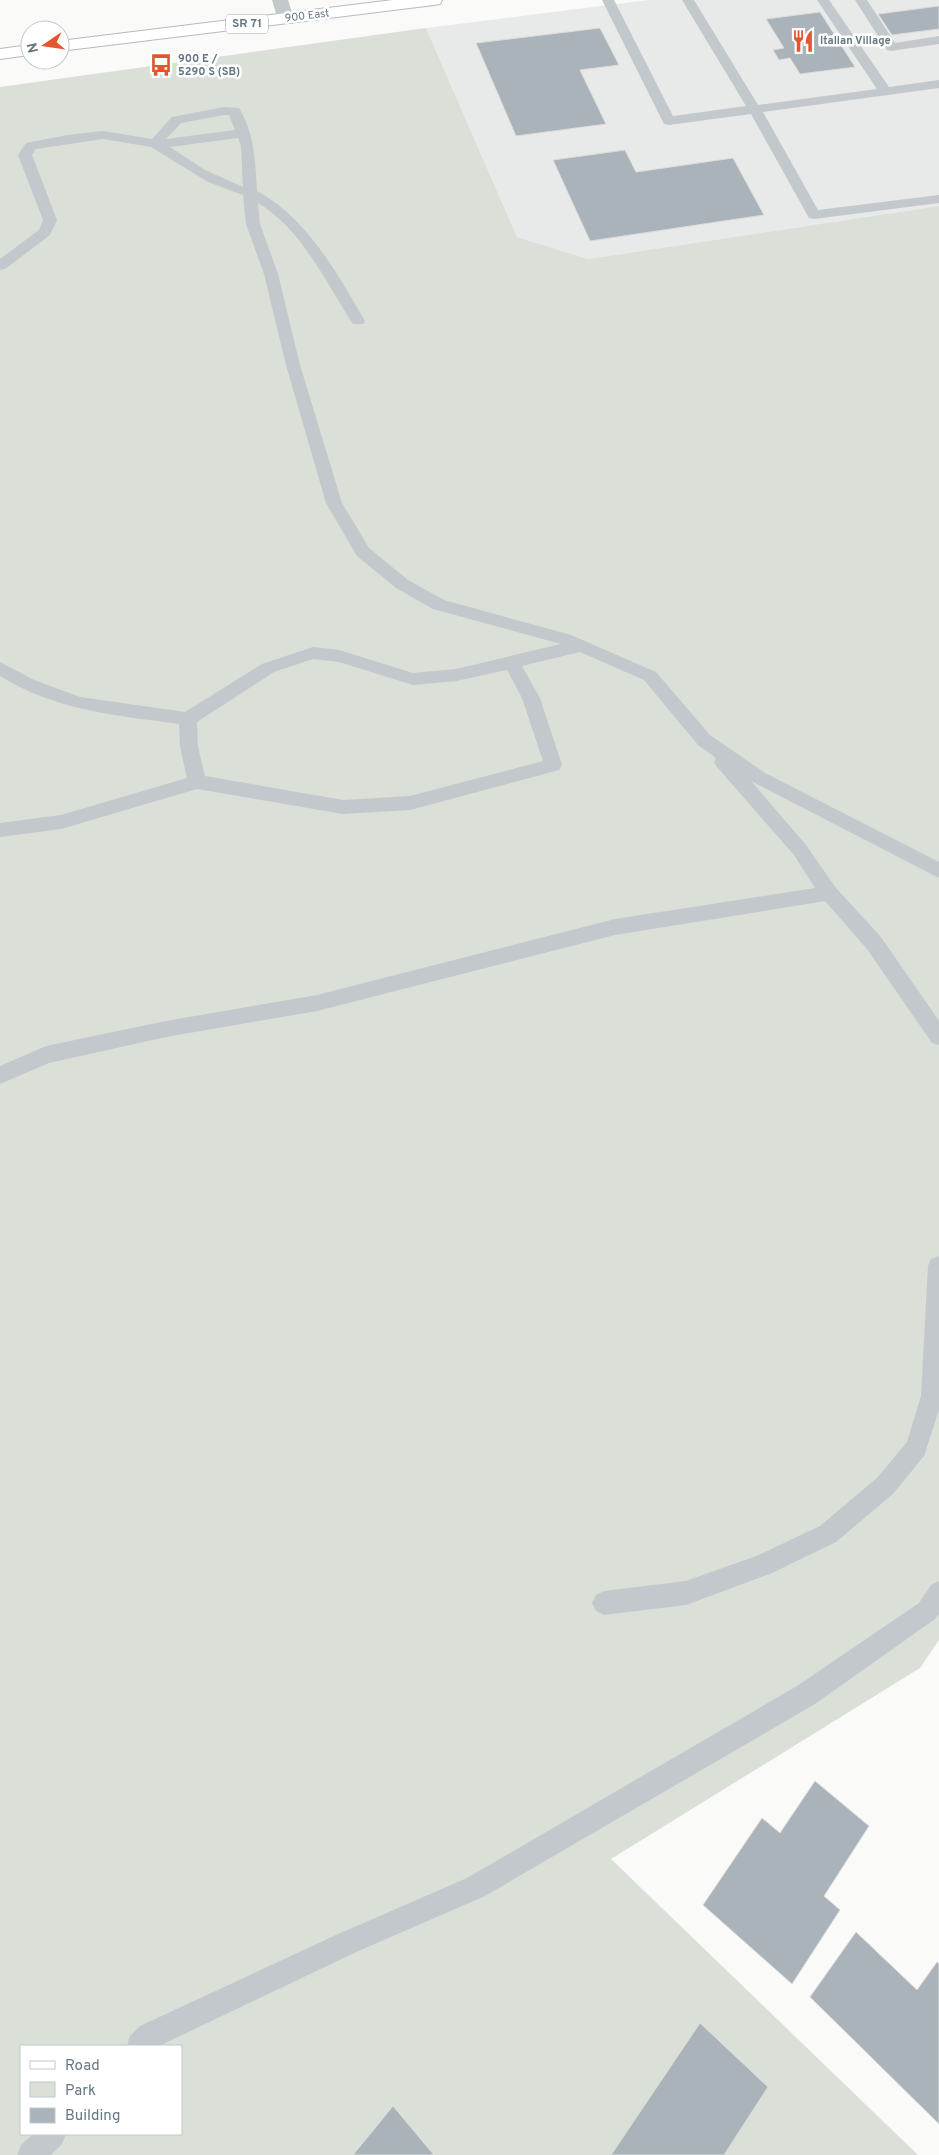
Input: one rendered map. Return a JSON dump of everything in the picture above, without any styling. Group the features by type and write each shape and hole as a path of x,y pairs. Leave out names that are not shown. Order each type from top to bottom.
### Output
{"main road":[{"name":"900 East","path":"70,45 434,0"},
{"path":"0,54 20,51"}],"street":[{"path":"280,0 285,19"}],"lane":[{"path":"608,0 669,121 939,84"},
{"path":"688,0 756,110 814,215 939,199"},
{"path":"823,0 886,92"},
{"path":"861,0 891,47 939,40"},
{"path":"155,143 177,120 224,111 234,111 248,146 253,224 272,274 293,365 328,486 334,503 363,552 402,584 439,605 565,639 650,676 800,850 829,893 874,943 939,1037"},
{"path":"0,266 45,232 50,220 25,155 32,146 103,135 155,143 179,143 243,133"},
{"path":"155,143 173,156 233,189 250,192 275,209 329,272 358,320"},
{"path":"0,668 28,685 79,702 188,719 268,668 313,653 339,656 413,680 456,675 581,646"},
{"path":"0,830 61,822 197,782 343,807 410,803 553,765 532,698 512,662"},
{"path":"188,719 189,747 197,782"},
{"path":"704,740 759,778 939,871"},
{"path":"0,1075 46,1055 166,1029 316,1002 615,928 829,893"},
{"path":"604,1603 686,1593 764,1565 828,1534 885,1486 916,1448 932,1396 939,1266"},
{"path":"141,2045 150,2036 345,1944 476,1887 806,1695 928,1612 939,1593"},
{"path":"31,2155 51,2135"}],"shaded area":[{"path":"648,0 939,0 939,206 588,259 517,237 426,28"}],"green space":[{"path":"426,28 517,237 588,259 939,206 939,1640 920,1668 611,1859 918,2155 0,2155 0,87"}],"building":[{"path":"939,6 939,29 892,35 878,14"},
{"path":"820,12 855,67 800,74 790,58 779,60 773,50 784,48 766,19"},
{"path":"600,28 619,65 580,70 606,124 516,136 476,43"},
{"path":"625,150 636,172 733,158 764,215 590,241 553,160"},
{"path":"815,1781 869,1826 824,1896 840,1910 792,1984 703,1905 762,1818 780,1833"},
{"path":"856,1932 917,1990 937,1962 939,1964 939,2124 810,1997"},
{"path":"700,2023 768,2087 724,2155 611,2155"},
{"path":"393,2106 434,2155 353,2155"}],"place":[{"name":"Italian Village","path":"803,41"},
{"name":"900 E / 5290 S (SB)","path":"161,65"}]}
